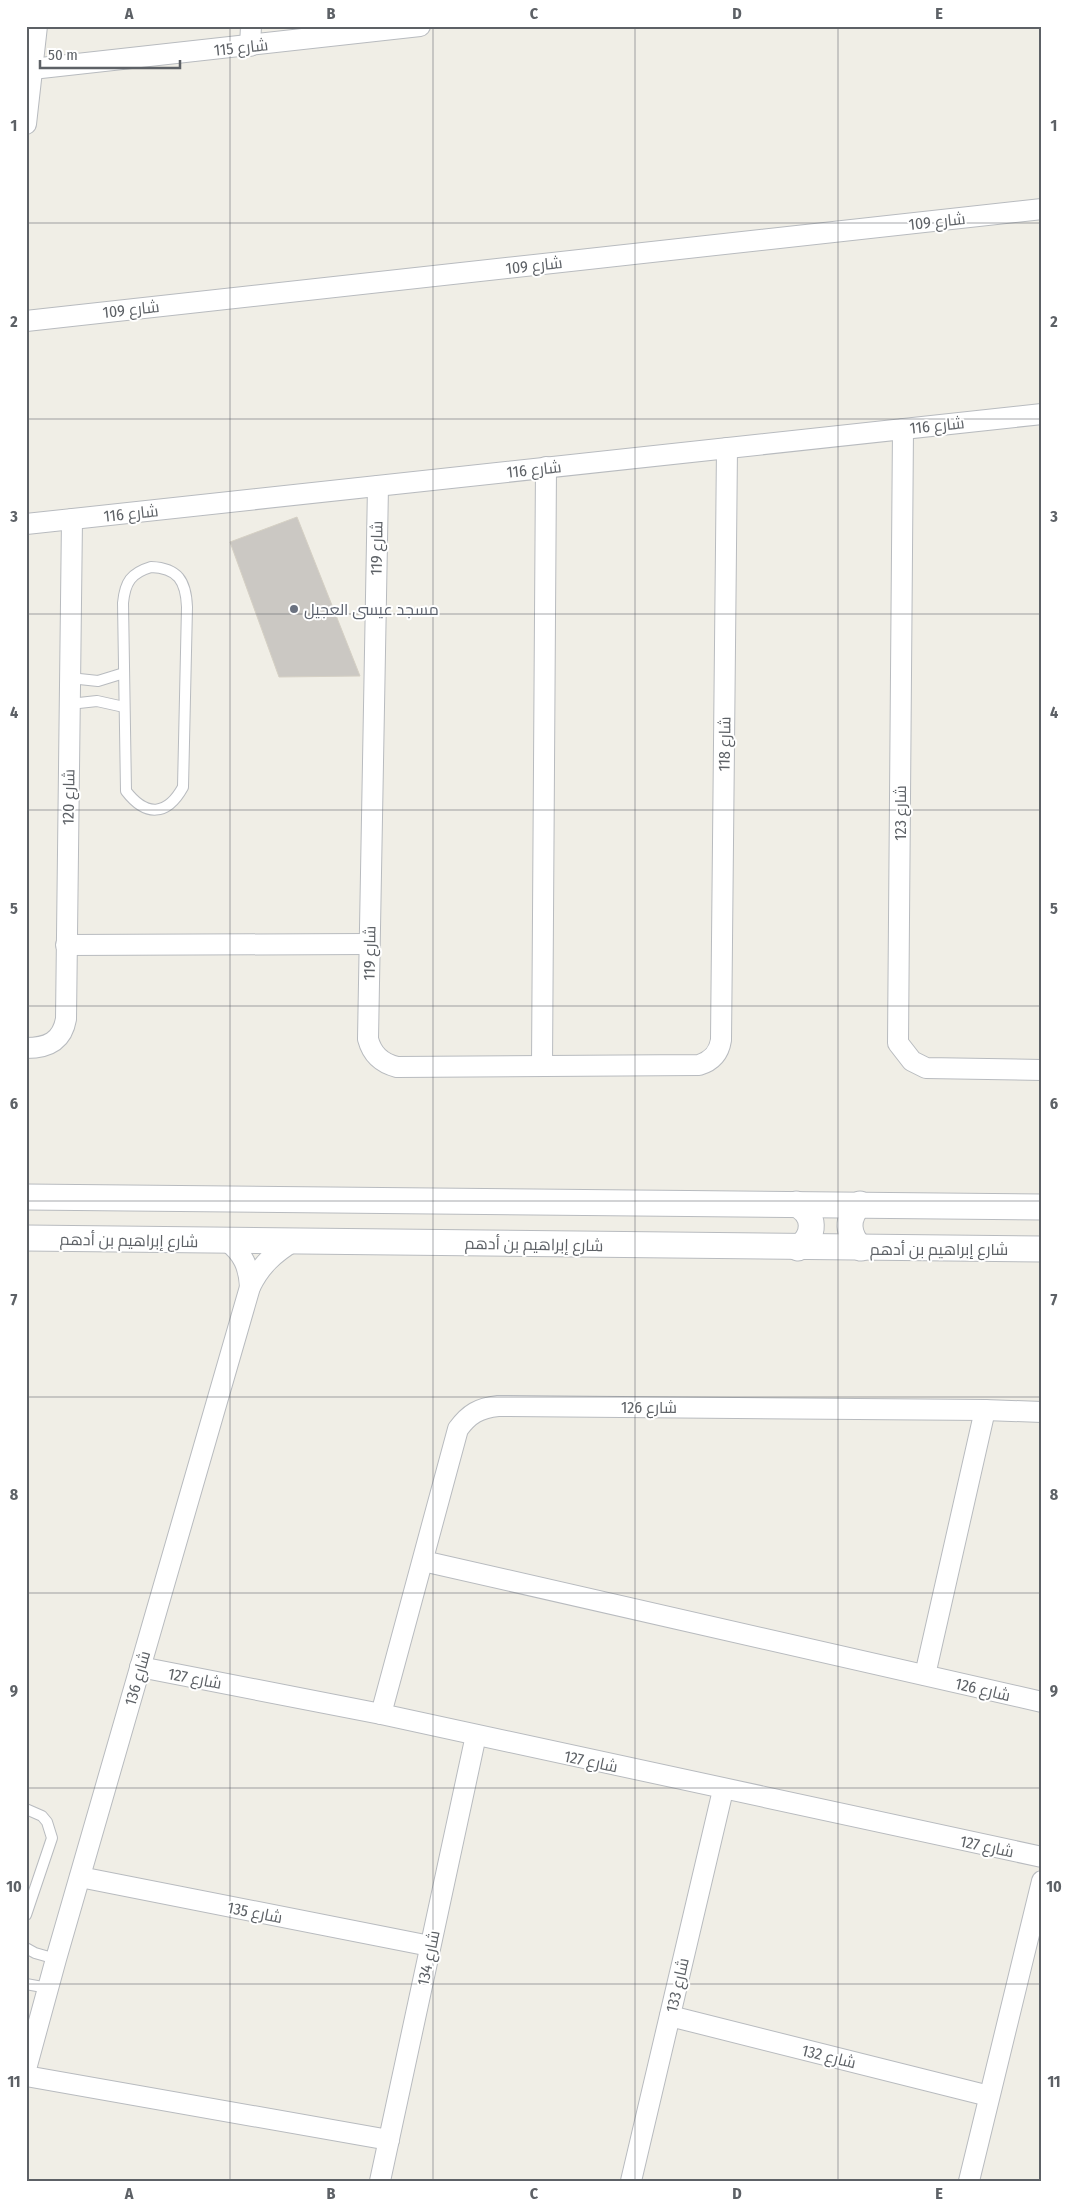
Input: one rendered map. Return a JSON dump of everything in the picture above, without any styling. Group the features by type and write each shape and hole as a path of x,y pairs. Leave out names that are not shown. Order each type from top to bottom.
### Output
{"street":[{"path":"26,124 37,26"},
{"path":"250,46 252,26"},
{"name":"شارع 115","path":"32,69 420,26"},
{"name":"شارع 109","path":"26,321 1042,209"},
{"name":"شارع 116","path":"26,524 1042,414"},
{"name":"شارع 123","path":"903,429 898,1043 912,1061 926,1068 1042,1070"},
{"name":"شارع 118","path":"721,1040 727,448"},
{"path":"542,1066 546,468"},
{"name":"شارع 119","path":"378,486 368,1039 373,1051 383,1062 396,1067 699,1065 714,1058 718,1052 721,1040"},
{"name":"شارع 120","path":"26,1048 49,1045 60,1035 64,1028 72,519"},
{"path":"66,945 369,944"},
{"path":"26,1197 1042,1207"},
{"path":"796,1204 806,1211 812,1222 811,1235 798,1248"},
{"path":"860,1204 852,1215 849,1229 851,1236 861,1248"},
{"name":"شارع إبراهيم بن أدهم","path":"26,1238 1042,1250"},
{"name":"شارع 136","path":"227,1241 242,1256 247,1266 250,1287"},
{"name":"شارع 136","path":"26,2069 250,1287 264,1265 294,1241"},
{"name":"شارع 126","path":"381,1714 458,1430 466,1419 475,1412 486,1407 1042,1412"},
{"path":"925,1675 985,1410"},
{"name":"شارع 126","path":"422,1561 1042,1702"},
{"name":"شارع 127","path":"140,1668 381,1714 723,1790 1042,1857"},
{"name":"شارع 134","path":"384,2180 389,2140 476,1735"},
{"name":"شارع 133","path":"631,2181 723,1790"},
{"name":"شارع 135","path":"80,1877 430,1946"},
{"path":"969,2181 1042,1880"},
{"name":"شارع 132","path":"670,2016 989,2096"},
{"path":"26,2076 389,2140"}],"lane":[{"path":"151,567 164,568 175,573 183,583 187,607 183,787 176,800 163,809 148,810 135,803 126,791 124,707 124,590 130,579 139,570 151,567"},
{"path":"70,678 98,681 124,673"},
{"path":"70,704 97,701 124,707"},
{"path":"26,1810 36,1812 47,1822 52,1838 26,1915"},
{"path":"26,1948 35,1954 56,1959"},
{"path":"26,1984 48,1988"}],"building":[{"name":"مسجد عيسى العجيل","path":"297,517 360,676 279,677 230,542"}],"place":[{"name":"مسجد عيسى العجيل","path":"294,609"}]}
